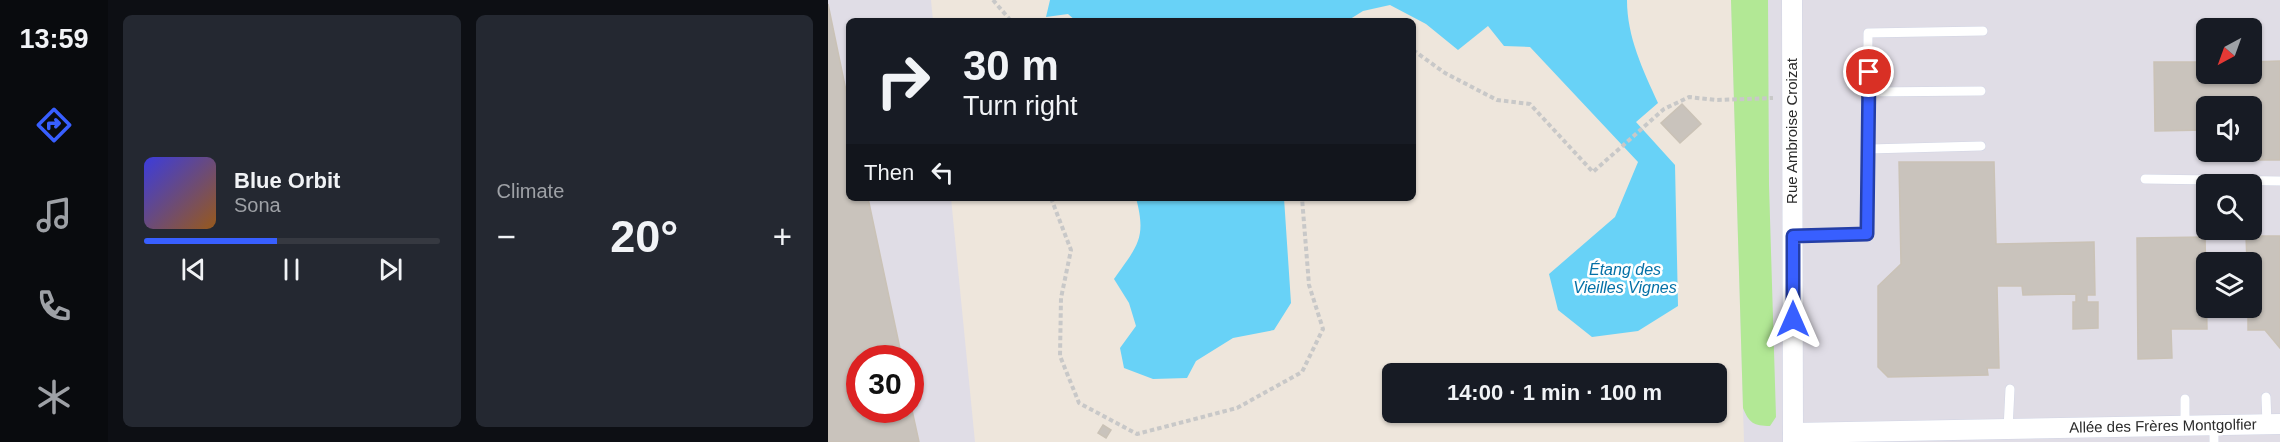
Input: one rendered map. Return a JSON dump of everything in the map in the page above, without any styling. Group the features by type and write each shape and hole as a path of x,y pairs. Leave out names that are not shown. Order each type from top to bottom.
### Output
{"street":[{"name":"Rue Ambroise Croizat","path":"1792,0 1793,437"},
{"name":"Allée des Frères Montgolfier","path":"1793,437 1928,436 2185,425 2214,434 2273,424"}],"lane":[{"path":"1793,236 1867,234 1868,33 1983,31"},
{"path":"1869,92 1981,91"},
{"path":"1869,149 1981,146"},
{"path":"2145,179 2280,181"},
{"path":"2010,389 2020,433"},
{"path":"2266,397 2273,424"},
{"path":"2185,399 2185,425"}],"path":[{"path":"993,0 1008,18"},
{"path":"1416,52 1445,73 1497,100 1530,104 1593,172 1664,109 1689,97 1716,100 1792,97"},
{"path":"1052,201 1071,250 1061,298 1060,356 1079,403 1137,434 1237,408 1302,372 1323,329 1309,285 1302,201"}],"shaded area":[{"path":"828,0 931,0 933,18 846,18 846,201 951,201 975,442 828,442"},
{"path":"1731,0 2280,0 2280,442 1744,442"}],"green space":[{"path":"1731,0 1768,0 1769,185 1776,417 1770,426 1753,423 1743,408"}],"water":[{"name":"Étang des Vieilles Vignes","path":"1050,0 1627,0 1633,40 1658,103 1636,122 1675,165 1678,306 1638,331 1592,337 1558,310 1549,274 1615,217 1638,162 1530,47 1504,46 1488,26 1458,50 1426,24 1390,5 1363,11 1352,18 1073,18 1068,14 1046,17"},
{"path":"1137,201 1284,201 1291,303 1274,330 1233,338 1196,361 1187,378 1153,379 1124,368 1120,348 1136,326 1129,303 1114,279 1138,242 1139,212"}],"building":[{"path":"828,4 846,91 846,201 869,201 899,345 846,345 846,423 915,423 919,442 828,442"},
{"path":"2280,61 2280,160 2262,160 2262,96 2196,96 2196,130 2155,131 2154,62 2196,62 2196,84 2262,84 2262,62"},
{"path":"1682,104 1701,124 1680,143 1661,123"},
{"path":"1899,162 1994,162 1996,244 2094,242 2095,295 2087,295 2087,302 2098,302 2098,328 2073,329 2073,302 2076,302 2076,294 2023,295 2022,286 1997,286 1999,368 1987,368 1988,375 1888,377 1878,367 1878,286 1901,264"},
{"path":"2262,236 2280,236 2280,348 2265,330 2248,330 2248,318 2262,318 2262,252 2247,252 2246,240 2262,240"},
{"path":"2196,237 2196,240 2205,240 2205,252 2196,252 2196,318 2207,318 2207,329 2171,329 2172,358 2138,359 2137,238"},
{"path":"1103,425 1111,430 1106,438 1098,433"}],"route":[{"path":"1793,319 1793,236 1867,234 1869,72"}]}
